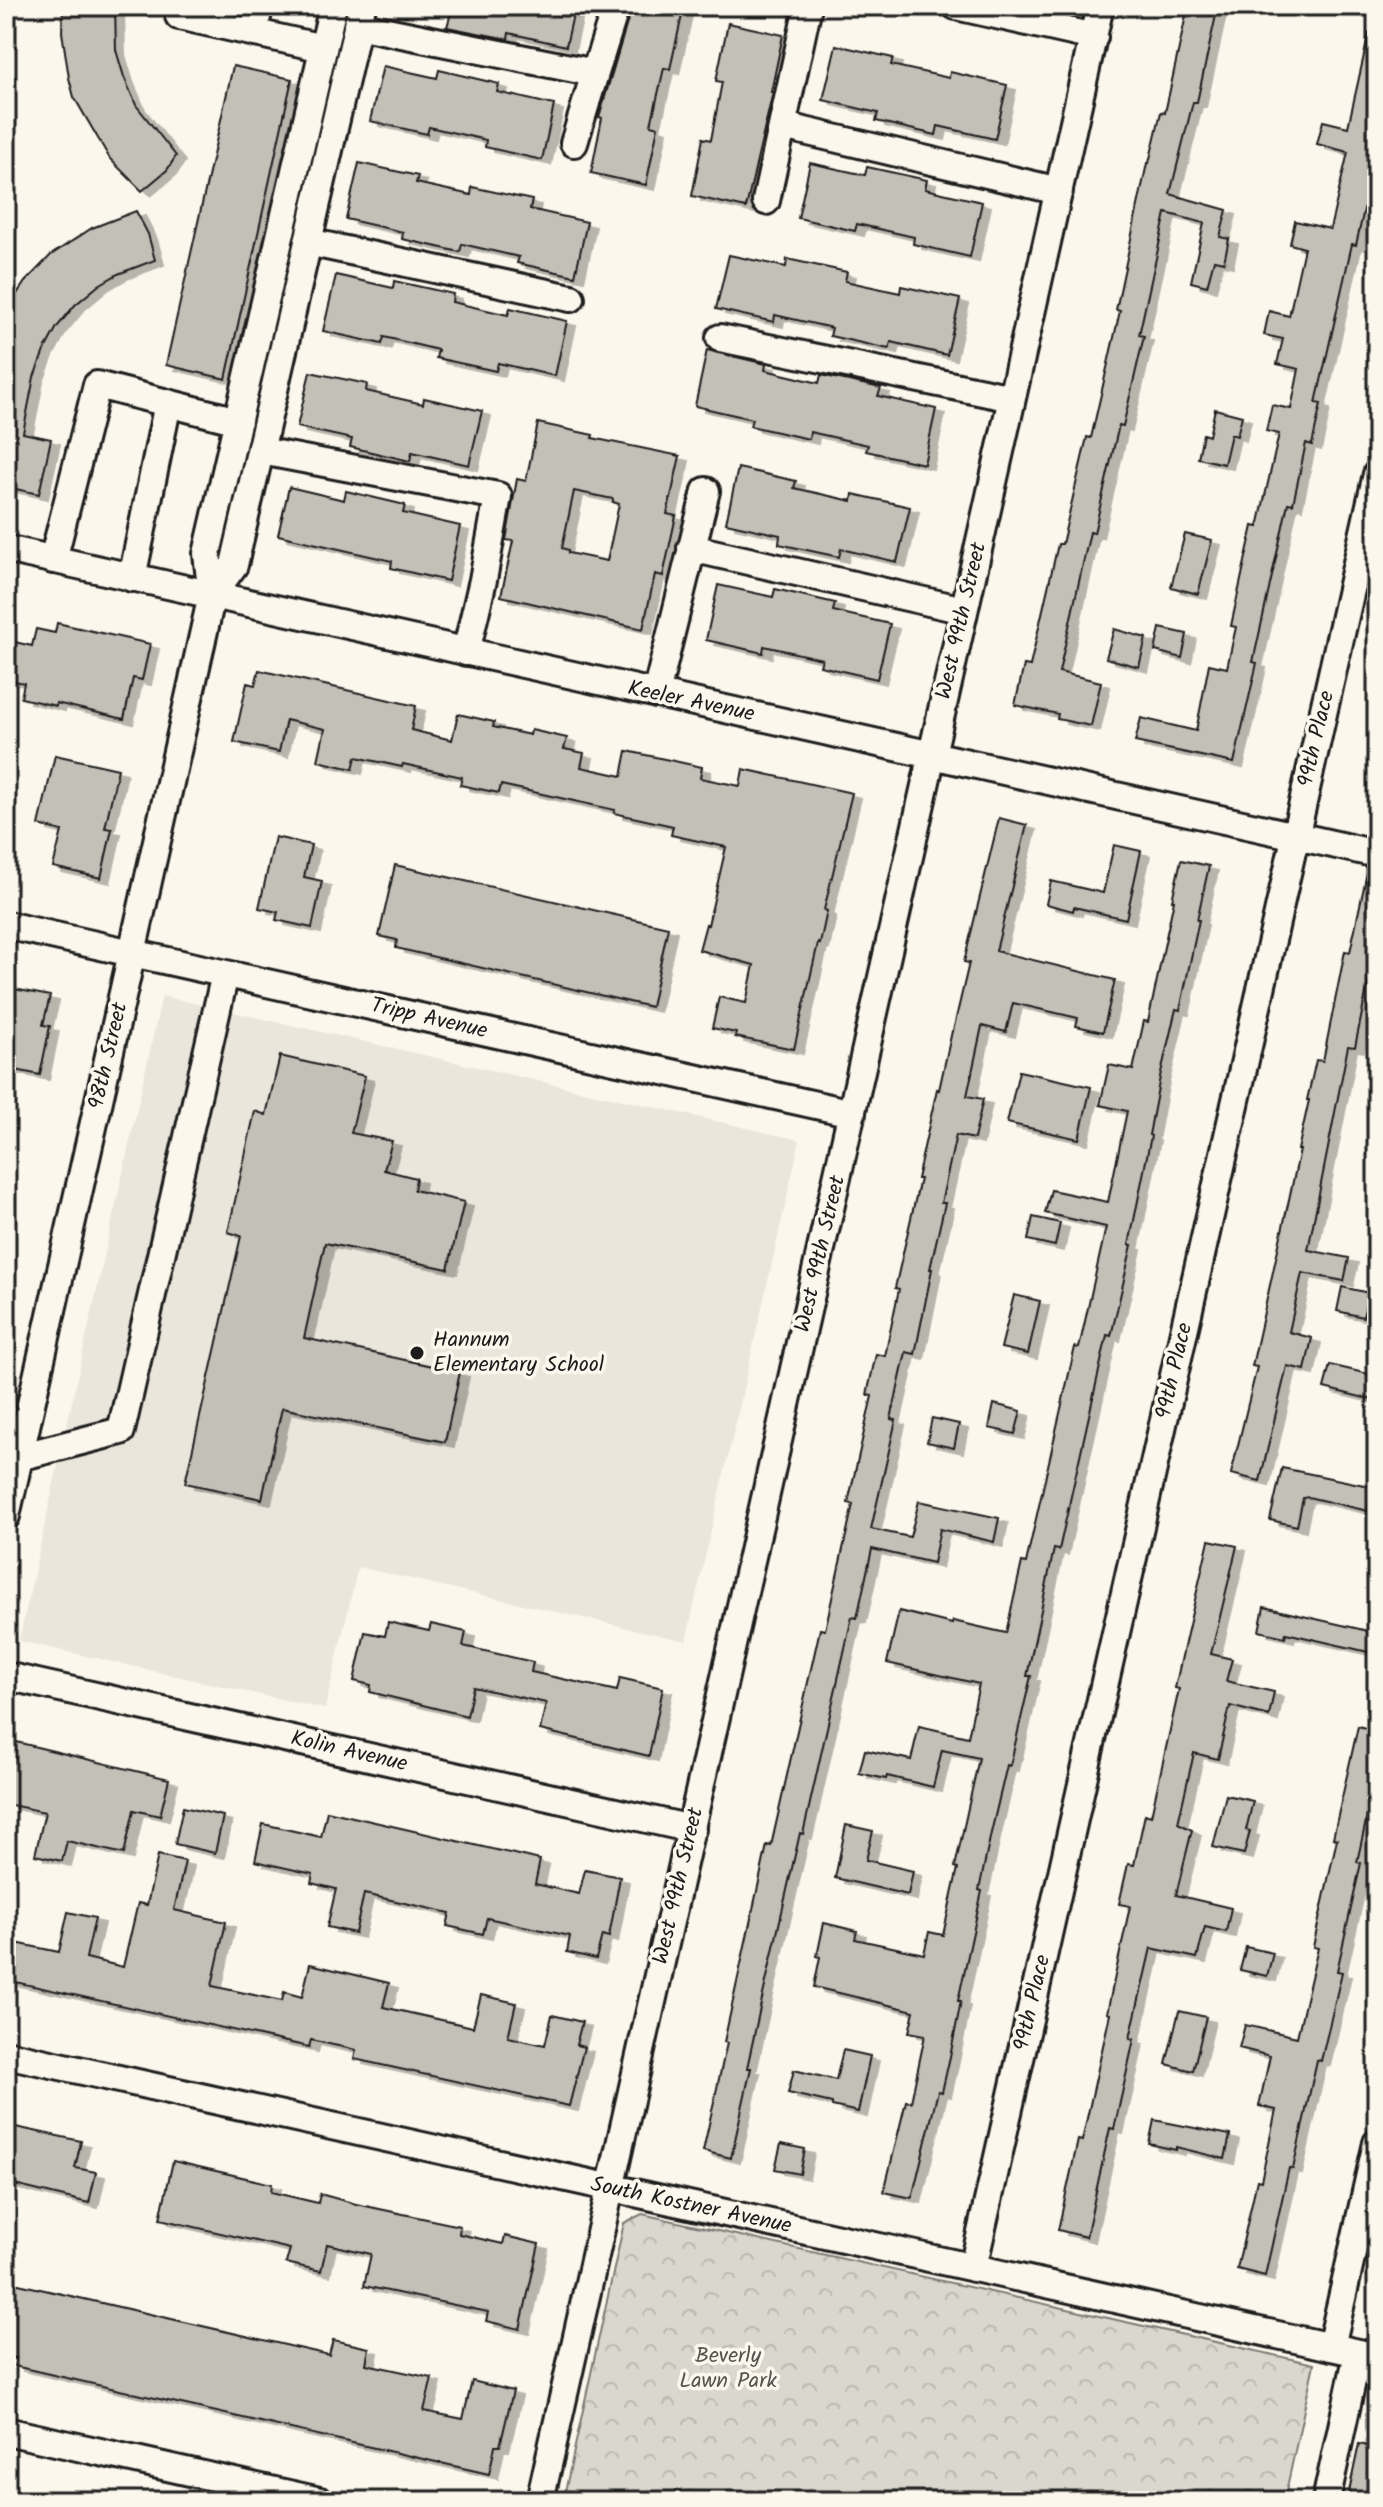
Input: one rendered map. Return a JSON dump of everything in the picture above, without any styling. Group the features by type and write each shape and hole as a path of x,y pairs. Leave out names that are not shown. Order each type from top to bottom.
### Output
{"street":[{"path":"181,6 179,16 323,48"},
{"path":"254,33 259,6"},
{"path":"212,595 207,554 333,6"},
{"path":"574,143 616,6"},
{"path":"766,201 808,6"},
{"path":"956,6 1094,37"},
{"name":"West 99th Street","path":"540,2501 1100,6"},
{"path":"212,595 234,565 360,16 595,73"},
{"path":"783,126 1059,191"},
{"path":"308,242 571,298"},
{"path":"720,338 1012,398"},
{"path":"53,560 97,385 238,421"},
{"path":"132,578 168,403"},
{"path":"261,451 498,496 466,652"},
{"name":"99th Place","path":"973,2268 1377,474"},
{"path":"656,694 706,491"},
{"path":"691,548 964,610"},
{"name":"Keeler Avenue","path":"6,549 1377,854"},
{"name":"98th Street","path":"6,1516 19,1457 16,1421 132,953 212,595"},
{"name":"Tripp Avenue","path":"6,925 852,1113"},
{"path":"19,1457 121,1431 225,974"},
{"name":"Kolin Avenue","path":"6,1676 692,1829"},
{"name":"South Kostner Avenue","path":"6,2054 1368,2355"},
{"path":"1331,2347 1377,2143"},
{"path":"1326,2501 1368,2355"},
{"path":"6,2431 320,2501"}],"shaded area":[{"name":"Hannum Elementary School","path":"162,996 800,1140 686,1641 358,1567 325,1709 19,1641"}],"green space":[{"name":"Beverly Lawn Park","path":"642,2214 1314,2364 1284,2501 563,2501 624,2223"}],"building":[{"path":"63,6 115,6 116,50 124,77 136,105 176,156 167,170 142,191 110,159 74,97 62,32"},
{"path":"453,6 575,6 566,46 509,33 508,39 447,27"},
{"path":"632,6 657,6 683,11 670,69 664,68 651,125 658,127 646,185 591,173 602,118 599,117"},
{"path":"1188,6 1218,6 1197,102 1193,102 1170,194 1227,210 1220,237 1229,239 1224,262 1214,260 1207,286 1191,282 1204,223 1166,213 1139,335 1144,336 1094,533 1090,532 1059,672 1101,682 1091,726 1057,719 1058,714 1015,705 1024,665 1030,666 1087,437 1091,438 1120,311 1116,310 1147,163 1161,112 1165,113"},
{"path":"728,23 783,35 746,208 692,196 703,138 711,140 722,82 716,81"},
{"path":"1369,33 1377,33 1377,152 1356,245 1352,244 1316,403 1321,404 1312,445 1306,443 1293,504 1288,503 1234,763 1135,742 1141,718 1196,731 1209,664 1227,668 1236,627 1231,626 1244,566 1253,526 1258,527 1279,434 1266,431 1272,405 1291,409 1299,369 1277,364 1283,339 1264,335 1269,311 1289,316 1304,248 1290,244 1295,221 1330,229 1348,152 1317,144 1323,121 1348,127"},
{"path":"836,45 893,58 891,65 949,78 950,72 1007,85 995,139 938,126 936,135 876,121 878,113 823,100"},
{"path":"233,66 292,79 226,379 166,365"},
{"path":"383,66 437,78 439,70 499,84 497,92 554,105 542,160 485,147 486,140 429,127 427,134 370,121"},
{"path":"359,163 418,176 416,183 471,195 472,187 532,200 530,209 587,222 575,276 517,263 519,257 462,244 460,252 402,239 403,232 346,219"},
{"path":"810,163 865,175 867,167 927,180 925,189 982,202 970,257 913,244 914,237 857,224 855,231 798,218"},
{"path":"136,211 148,234 155,260 99,285 75,305 57,327 34,377 23,433 51,439 39,494 6,487 6,310 25,282 51,255 92,228"},
{"path":"729,255 786,267 787,259 847,272 845,281 900,293 901,286 960,299 947,355 891,342 889,349 830,336 832,328 775,315 774,322 716,309"},
{"path":"336,275 393,288 394,281 453,294 452,302 508,315 510,308 567,321 555,376 498,363 496,371 436,358 438,350 384,337 382,344 323,331"},
{"path":"707,350 766,364 765,370 819,383 821,375 881,388 878,396 936,409 924,464 866,451 868,445 810,432 809,439 750,426 752,419 695,406"},
{"path":"310,372 367,384 366,391 423,404 424,398 482,411 469,465 412,452 410,461 350,447 352,439 297,427"},
{"path":"1215,409 1242,416 1237,436 1231,434 1224,464 1198,458 1203,434 1209,436"},
{"path":"538,423 680,456 667,514 676,516 663,576 655,574 643,629 501,596 513,541 506,540 517,479 526,481","holes":["574,491 613,499 619,504 607,561 568,553 562,548"]},
{"path":"738,468 796,481 794,488 852,501 853,494 910,507 897,562 841,549 839,557 779,544 780,535 726,523"},
{"path":"289,487 344,500 346,491 405,505 403,513 460,526 448,581 391,568 392,561 278,535"},
{"path":"1185,534 1212,540 1198,594 1171,587"},
{"path":"718,585 773,597 775,589 835,603 833,611 890,624 877,679 820,666 822,659 764,646 763,653 706,640"},
{"path":"57,623 150,644 142,680 133,678 124,719 21,698 24,683 6,679 6,640 32,646 36,629 55,633"},
{"path":"1160,628 1187,634 1182,658 1155,651"},
{"path":"1114,629 1146,638 1139,667 1106,658"},
{"path":"259,670 416,706 411,730 452,740 458,714 494,722 493,727 530,735 531,730 567,738 564,749 584,753 581,767 622,776 627,751 702,767 700,778 740,786 743,769 852,793 794,1049 735,1037 736,1033 712,1028 719,997 746,1003 754,965 699,950 726,847 671,835 673,826 614,813 615,810 501,785 499,793 460,785 462,777 403,764 402,767 356,757 353,769 318,761 325,729 286,720 279,752 234,742 247,683 255,685"},
{"path":"55,755 118,769 105,828 112,829 101,878 53,867 62,831 39,825"},
{"path":"999,818 1027,825 996,951 1115,980 1103,1032 1076,1026 1078,1018 1013,1003 1006,1032 982,1026 967,1096 983,1099 974,1139 956,1135 915,1354 906,1352 891,1419 896,1420 871,1529 910,1537 919,1501 999,1518 994,1542 940,1529 933,1563 872,1549 857,1618 852,1617 803,1834 800,1833 747,2068 751,2068 731,2158 703,2151 727,2043 724,2042 767,1845 771,1846 820,1629 825,1630 853,1504 848,1503 872,1396 867,1395 876,1354 885,1356 899,1289 895,1288 920,1179 917,1179 969,963 964,962"},
{"path":"275,837 311,845 304,877 322,881 312,928 276,920 278,912 259,908"},
{"path":"1114,845 1141,851 1126,919 1046,904 1051,881 1103,893"},
{"path":"1181,860 1209,866 1199,920 1180,1010 1176,1009 1160,1077 1129,1245 1132,1245 1111,1336 1107,1335 1059,1550 1054,1549 1027,1676 1031,1676 991,1833 951,2052 942,2092 938,2091 912,2198 884,2192 906,2101 911,2102 925,2035 909,2032 914,2011 814,1987 820,1957 817,1956 824,1923 857,1931 855,1939 924,1954 929,1932 943,1935 979,1758 942,1750 933,1787 859,1773 865,1750 911,1760 919,1726 968,1737 979,1684 887,1663 899,1611 1006,1633 1022,1562 1026,1563 1075,1347 1079,1348 1106,1227 1045,1213 1051,1190 1108,1202 1127,1111 1100,1105 1109,1065 1133,1070 1144,1021 1148,1022"},
{"path":"395,865 668,927 651,1007 396,948 397,940 379,936"},
{"path":"1368,868 1377,870 1377,940 1355,1047 1348,1046 1308,1250 1349,1258 1344,1281 1302,1273 1289,1332 1312,1338 1305,1370 1287,1366 1260,1481 1231,1474 1257,1367 1252,1366 1300,1150 1316,1060 1323,1061 1345,951 1350,952"},
{"path":"9,988 50,996 43,1025 50,1026 40,1075 6,1068 6,1001"},
{"path":"280,1056 365,1076 351,1133 392,1141 384,1170 416,1178 414,1190 464,1202 448,1269 325,1243 304,1338 460,1372 445,1442 282,1408 262,1499 185,1483 241,1236 228,1232 255,1111 266,1115"},
{"path":"1019,1071 1091,1087 1079,1139 1007,1123"},
{"path":"1033,1217 1060,1223 1055,1246 1028,1240"},
{"path":"1342,1287 1369,1293 1363,1317 1337,1311"},
{"path":"1014,1295 1040,1301 1028,1354 1001,1348"},
{"path":"1330,1365 1377,1376 1377,1401 1324,1388"},
{"path":"994,1404 1021,1411 1015,1434 989,1428"},
{"path":"932,1418 959,1424 954,1448 927,1442"},
{"path":"1282,1468 1374,1487 1368,1511 1308,1497 1303,1498 1297,1526 1270,1520"},
{"path":"1209,1540 1237,1546 1211,1654 1232,1659 1226,1681 1274,1692 1269,1716 1230,1706 1218,1759 1194,1753 1178,1823 1192,1830 1176,1895 1231,1908 1226,1932 1205,1927 1197,1958 1151,1948 1130,2038 1134,2039 1114,2129 1110,2128 1086,2237 1058,2230 1078,2140 1082,2141 1110,2014 1107,2013 1130,1906 1119,1904 1128,1864 1134,1865 1145,1814 1151,1816 1179,1689 1175,1688"},
{"path":"1264,1607 1377,1633 1377,1654 1286,1633 1285,1637 1259,1631"},
{"path":"388,1622 429,1631 431,1624 466,1632 463,1646 533,1662 531,1672 617,1691 620,1678 663,1688 649,1756 540,1730 546,1703 473,1687 467,1716 370,1692 371,1685 354,1681 365,1632 385,1636"},
{"path":"1358,1726 1377,1731 1377,1771 1337,1971 1342,1972 1321,2061 1317,2060 1293,2169 1289,2168 1265,2276 1237,2269 1276,2110 1259,2106 1270,2056 1239,2048 1245,2025 1297,2037 1318,1948 1313,1947"},
{"path":"12,1741 169,1779 160,1816 134,1810 124,1854 67,1841 62,1861 35,1855 45,1812 6,1804 6,1770"},
{"path":"1226,1795 1253,1801 1244,1854 1213,1847"},
{"path":"183,1807 223,1816 215,1853 175,1844"},
{"path":"327,1811 540,1860 535,1884 579,1894 585,1870 620,1877 609,1937 602,1935 596,1959 567,1952 570,1936 487,1918 483,1934 447,1926 450,1913 364,1894 355,1933 327,1927 336,1889 311,1883 313,1874 255,1861 263,1824 321,1837"},
{"path":"846,1825 873,1831 866,1860 913,1871 908,1895 835,1878"},
{"path":"158,1855 185,1861 174,1910 226,1922 212,1986 282,2001 284,1992 302,1997 310,1964 389,1983 383,2007 473,2027 481,1995 516,2003 508,2037 545,2045 552,2015 582,2022 576,2045 584,2047 569,2106 354,2059 356,2050 311,2040 309,2047 6,1980 6,1941 59,1952 68,1912 95,1918 86,1958 123,1967 138,1903 147,1905"},
{"path":"1246,1947 1273,1953 1267,1976 1240,1970"},
{"path":"1179,2011 1206,2017 1193,2071 1166,2064"},
{"path":"843,2050 870,2056 858,2112 788,2093 794,2070 836,2080"},
{"path":"1154,2120 1230,2135 1225,2159 1149,2144"},
{"path":"6,2125 81,2141 75,2168 96,2172 89,2203 6,2183"},
{"path":"781,2144 805,2149 800,2174 775,2169"},
{"path":"173,2161 272,2184 271,2192 318,2203 320,2194 460,2226 459,2234 503,2244 505,2236 539,2244 520,2329 486,2321 488,2312 364,2286 371,2254 327,2244 321,2271 286,2263 290,2249 160,2219"},
{"path":"14,2283 329,2355 333,2340 369,2348 366,2364 432,2378 424,2411 463,2419 472,2381 513,2391 500,2446 495,2446 489,2474 14,2366 16,2358 6,2356 6,2319"},
{"path":"1359,2444 1377,2448 1377,2501 1347,2501"}],"place":[{"name":"Hannum Elementary School","path":"417,1353"}]}
